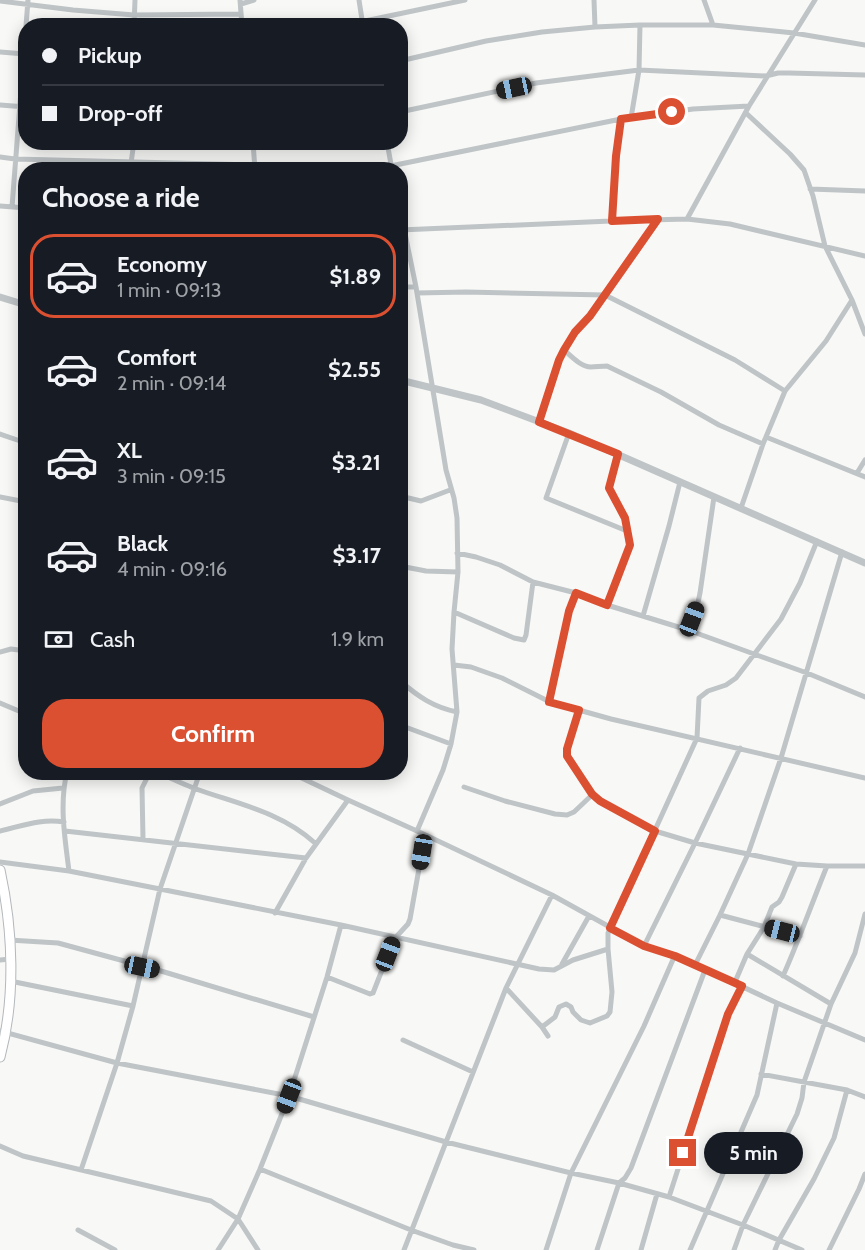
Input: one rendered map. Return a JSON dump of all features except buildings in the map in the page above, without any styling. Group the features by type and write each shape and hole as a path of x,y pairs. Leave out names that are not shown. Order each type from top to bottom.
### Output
{"main road":[{"path":"0,870 9,940 5,960 10,981 0,1057"}],"street":[{"path":"134,15 135,0"},
{"path":"241,18 240,2 254,0"},
{"path":"358,0 362,18"},
{"path":"385,18 465,0"},
{"path":"594,0 595,27"},
{"path":"704,0 713,25"},
{"path":"687,219 766,76 814,0"},
{"path":"0,1 28,2 74,10 134,15 240,14"},
{"path":"27,18 28,2"},
{"path":"631,118 639,70 640,25"},
{"path":"408,60 486,41 542,32 640,25 713,25 794,33 865,45"},
{"path":"0,52 18,54"},
{"path":"408,110 536,83 639,70 766,76 778,73 865,75"},
{"path":"0,105 18,107"},
{"path":"408,164 621,119 693,109 749,106"},
{"path":"746,113 804,170 825,246 852,300 865,334"},
{"path":"612,221 621,119"},
{"path":"12,207 18,140"},
{"path":"132,161 133,150"},
{"path":"0,157 152,162"},
{"path":"810,189 865,191"},
{"path":"0,206 18,207"},
{"path":"539,422 564,350 658,219"},
{"path":"408,230 687,219 730,224 865,256"},
{"path":"408,251 417,290 446,470 454,498 457,518 458,572 452,649 457,712 443,770 417,831"},
{"path":"408,288 605,295 735,360 785,391"},
{"path":"0,297 18,303"},
{"path":"741,508 763,444 785,391 826,341 852,300"},
{"path":"564,350 583,365 607,366 662,392 719,425 763,444"},
{"path":"408,382 481,400 539,422 618,454 865,563"},
{"path":"0,434 18,440"},
{"path":"569,434 546,498 627,531"},
{"path":"766,437 865,477"},
{"path":"607,605 630,545 625,518 609,488 618,454"},
{"path":"857,473 865,460"},
{"path":"643,616 680,482"},
{"path":"408,498 422,501 450,490"},
{"path":"0,497 18,500"},
{"path":"688,630 700,593 714,497"},
{"path":"542,1027 555,1017 559,1007 566,1005 571,1007 581,1020 590,1023 607,1016 610,1012 612,992 608,933 697,738 699,698 708,691 726,685 736,678 781,619 800,583 817,541"},
{"path":"695,965 748,854 781,758 842,552"},
{"path":"457,553 500,565 533,582 576,593 688,630 807,673 865,698"},
{"path":"408,568 426,571 458,572"},
{"path":"454,612 514,638 524,640 533,582"},
{"path":"549,702 569,611 576,593"},
{"path":"0,652 18,650"},
{"path":"454,665 471,667 502,678 549,702 611,719 865,778"},
{"path":"408,688 439,708 457,712"},
{"path":"0,703 18,711"},
{"path":"579,710 567,756 592,794 612,808 655,831 695,843 796,864 865,866"},
{"path":"408,728 451,744"},
{"path":"644,946 740,748"},
{"path":"65,780 63,788 64,822 69,871"},
{"path":"143,839 142,788 146,780"},
{"path":"176,780 252,807 289,823 315,843"},
{"path":"81,1170 117,1063 133,1006 160,889 197,780"},
{"path":"306,780 552,895 644,946 675,956 865,1040"},
{"path":"464,787 505,801 567,815 574,812 592,794"},
{"path":"0,804 33,791 63,788"},
{"path":"275,913 315,843 348,800"},
{"path":"0,831 37,821 64,822"},
{"path":"65,831 306,858"},
{"path":"327,977 372,993 395,937 410,919 425,835"},
{"path":"0,862 69,871 341,925 517,965 551,970 562,964 608,949"},
{"path":"735,982 772,907 782,897 796,864"},
{"path":"783,976 827,866"},
{"path":"404,1250 506,988 552,895"},
{"path":"734,1250 743,1225 797,1114 804,1082 831,1004 855,952 865,914"},
{"path":"720,915 800,936"},
{"path":"562,964 589,916"},
{"path":"218,1250 237,1219 289,1096 341,925"},
{"path":"9,940 58,943 314,1017"},
{"path":"747,954 831,1004"},
{"path":"546,1250 571,1173 644,1026 675,956"},
{"path":"597,1250 619,1183 631,1168 705,970"},
{"path":"10,981 133,1006"},
{"path":"669,1197 728,1014 742,986"},
{"path":"506,988 548,1036"},
{"path":"690,1250 757,1095 777,1003"},
{"path":"3,1031 117,1063 289,1096 446,1142 619,1183 669,1197 802,1250"},
{"path":"403,1040 473,1071"},
{"path":"761,1074 847,1090 865,1097"},
{"path":"776,1250 779,1240 814,1179 834,1138 847,1090"},
{"path":"0,1146 23,1156 211,1201 237,1219 258,1250"},
{"path":"260,1169 411,1230 474,1250"},
{"path":"829,1250 860,1189 865,1174"},
{"path":"640,1250 657,1194"},
{"path":"78,1230 115,1250"}],"route":[{"path":"672,112 621,119 612,221 658,219 564,350 539,422 618,454 609,488 625,518 630,545 607,605 576,593 569,611 549,702 579,710 567,756 592,794 600,801 655,831 610,928 644,946 675,956 742,986 728,1014 683,1153"}]}
